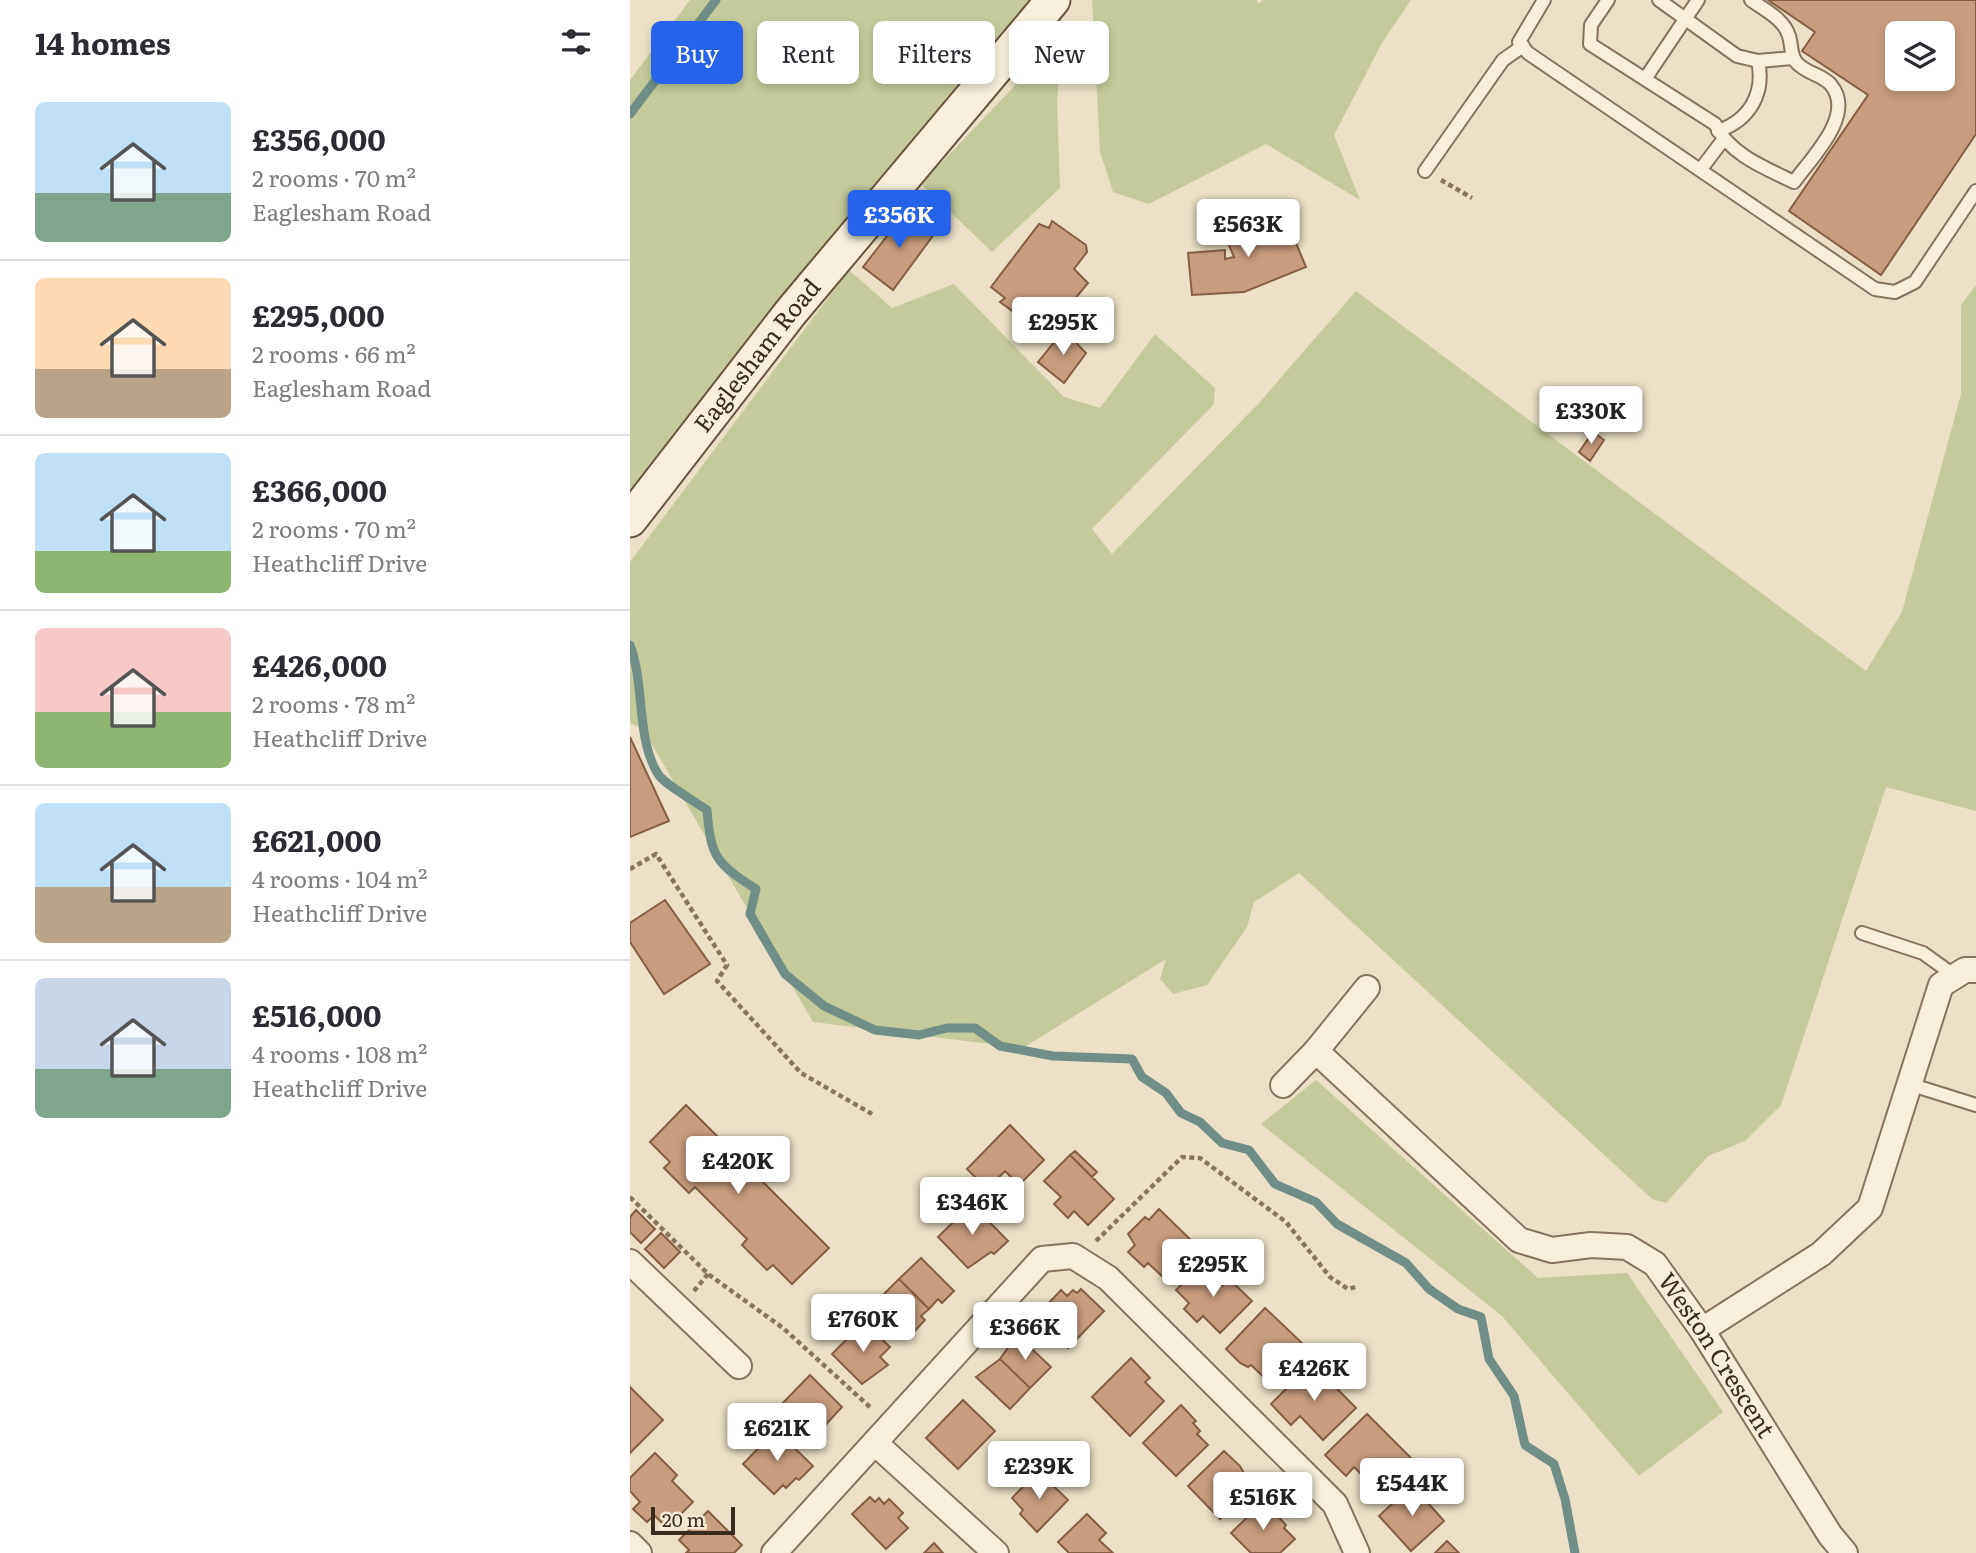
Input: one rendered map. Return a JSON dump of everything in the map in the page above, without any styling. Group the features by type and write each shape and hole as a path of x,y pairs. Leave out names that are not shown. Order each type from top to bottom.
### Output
{"main road":[{"name":"Eaglesham Road","path":"630,520 792,312 1053,0"}],"street":[{"path":"1702,1329 1821,1254 1870,1208 1941,985 1966,973"},
{"path":"1283,1085 1316,1051 1367,988"},
{"name":"Weston Crescent","path":"1316,1051 1519,1240 1552,1250 1591,1245 1627,1247 1655,1264 1702,1329 1830,1535 1845,1553"},
{"path":"774,1553 1042,1259 1073,1256 1108,1278 1335,1504 1357,1553"},
{"path":"630,1262 739,1366"},
{"path":"883,1434 996,1553"},
{"path":"630,1544 639,1553"}],"lane":[{"path":"1544,0 1519,42 1528,53 1875,289 1895,292 1915,282 1976,191"},
{"path":"1608,0 1591,25 1590,44 1715,124 1721,135 1760,165 1794,182 1835,124 1839,98 1830,82 1803,71 1793,58 1788,34 1780,20 1751,0"},
{"path":"1660,0 1737,56 1758,61 1793,58"},
{"path":"1645,79 1698,0"},
{"path":"1424,170 1503,60 1523,46"},
{"path":"1701,169 1721,135 1733,126 1758,96 1762,81 1758,61"},
{"path":"1862,933 1923,953 1966,973"},
{"path":"1909,1084 1976,1105"}],"path":[{"path":"1424,170 1472,198"},
{"path":"630,869 656,854 727,965 717,981 801,1073 872,1114"},
{"path":"1079,1260 1181,1157 1200,1158 1286,1222 1330,1277 1348,1289 1356,1287"},
{"path":"630,1197 708,1274 783,1328 883,1434"}],"green space":[{"path":"690,0 1032,0 1015,21 1009,21 1009,28 995,45 995,21 873,21 873,84 964,84 630,494 630,80 651,52 651,84 743,84 743,21 674,21"},
{"path":"1092,0 1257,0 1258,4 1263,0 1411,0 1383,41 1334,135 1360,200 1266,144 1149,204 1113,192 1100,152 1096,84 1109,84 1109,21 1093,21"},
{"path":"1016,84 1058,84 1060,188 992,252 921,184"},
{"path":"849,270 892,308 954,284 1064,397 1100,408 1155,334 1215,388 1214,404 1092,529 1112,554 1259,403 1356,291 1866,671 1902,612 1961,394 1961,305 1976,285 1976,811 1886,787 1781,1105 1745,1141 1708,1156 1666,1203 1652,1199 1299,873 1254,902 1247,927 1207,985 1173,994 1160,979 1166,959 1023,1048 813,1022 643,729 630,723 630,562"},
{"path":"1316,1080 1538,1278 1627,1273 1723,1412 1639,1476 1502,1316 1261,1124"}],"building":[{"path":"1768,0 1976,0 1976,134 1881,275 1789,211 1868,95 1802,51 1815,32"},
{"path":"908,209 935,233 893,290 863,267"},
{"path":"1283,212 1306,267 1244,292 1192,295 1188,253 1225,250 1225,259 1234,257 1225,236 1242,229 1240,226"},
{"path":"1052,221 1086,245 1087,252 1074,269 1088,283 1055,323 1041,311 1030,321 1019,310 1015,313 1000,302 1005,298 991,287 1039,224 1049,228"},
{"path":"1064,330 1086,353 1064,383 1038,362"},
{"path":"1593,432 1604,440 1590,461 1579,452"},
{"path":"630,737 669,821 630,837"},
{"path":"665,900 710,964 664,994 630,942 630,923"},
{"path":"686,1105 829,1248 792,1284 773,1265 767,1270 742,1245 747,1239 695,1187 689,1193 664,1168 670,1162 650,1142"},
{"path":"1010,1125 1044,1160 1019,1185 1005,1171 987,1189 967,1169"},
{"path":"1075,1151 1097,1172 1092,1177 1070,1155"},
{"path":"1070,1155 1114,1199 1088,1225 1074,1211 1068,1218 1054,1204 1061,1197 1044,1181"},
{"path":"972,1204 1008,1241 994,1254 991,1252 968,1268 938,1237"},
{"path":"1159,1209 1198,1247 1166,1280 1148,1263 1144,1267 1128,1252 1135,1245 1128,1234 1145,1217 1149,1220"},
{"path":"636,1210 655,1229 641,1243 630,1232 630,1217"},
{"path":"661,1233 680,1252 664,1268 645,1249"},
{"path":"921,1258 954,1291 942,1303 938,1299 929,1309 899,1279"},
{"path":"1203,1264 1223,1285 1229,1279 1252,1301 1220,1333 1203,1316 1197,1322 1184,1309 1189,1303 1176,1290"},
{"path":"899,1279 929,1309 921,1316 925,1320 912,1334 878,1300"},
{"path":"1081,1289 1104,1311 1068,1348 1042,1323 1052,1312 1046,1306 1061,1290 1067,1296 1073,1290 1077,1293"},
{"path":"1265,1308 1304,1345 1269,1382 1251,1365 1248,1367 1240,1363 1226,1349"},
{"path":"864,1322 890,1347 880,1357 888,1365 862,1384 832,1354"},
{"path":"1017,1335 1051,1367 1030,1388 1000,1359"},
{"path":"1131,1358 1150,1378 1145,1382 1164,1401 1130,1436 1092,1397"},
{"path":"1000,1359 1030,1388 1010,1409 976,1377"},
{"path":"1312,1363 1356,1408 1323,1440 1300,1416 1291,1425 1271,1404"},
{"path":"810,1375 842,1407 820,1431 814,1424 804,1434 778,1408"},
{"path":"630,1387 663,1420 630,1453"},
{"path":"963,1400 995,1431 958,1469 926,1438"},
{"path":"1181,1405 1196,1421 1193,1423 1200,1431 1197,1434 1208,1445 1176,1476 1143,1443"},
{"path":"1367,1414 1411,1458 1378,1491 1354,1467 1346,1476 1325,1455"},
{"path":"776,1430 813,1466 799,1480 796,1478 786,1488 783,1485 774,1494 743,1464"},
{"path":"1224,1451 1240,1466 1245,1475 1242,1478 1252,1487 1220,1519 1188,1486"},
{"path":"655,1453 677,1475 672,1481 693,1502 667,1528 654,1515 647,1522 633,1509 640,1502 630,1491 630,1478"},
{"path":"1038,1471 1068,1500 1037,1532 1020,1514 1023,1510 1012,1498"},
{"path":"1412,1485 1444,1521 1411,1551 1379,1516"},
{"path":"870,1497 875,1502 879,1498 884,1504 889,1499 903,1513 898,1518 908,1528 886,1549 852,1514"},
{"path":"1264,1501 1295,1539 1280,1553 1251,1553 1231,1533"},
{"path":"708,1511 742,1545 734,1553 686,1553 689,1550 679,1540"},
{"path":"1087,1514 1106,1533 1099,1540 1113,1553 1069,1553 1058,1542"},
{"path":"1447,1541 1459,1553 1435,1553"},
{"path":"934,1543 943,1553 924,1553"}],"waterway":[{"path":"630,114 716,0"},
{"path":"630,645 635,660 643,728 651,760 661,778 707,810 711,839 718,858 756,889 750,914 785,974 824,1006 875,1030 919,1035 947,1028 975,1028 1000,1046 1053,1056 1132,1059 1142,1077 1166,1093 1181,1113 1200,1122 1222,1143 1249,1150 1275,1184 1316,1202 1337,1224 1406,1263 1429,1289 1458,1309 1481,1317 1489,1359 1514,1396 1525,1445 1554,1464 1565,1499 1575,1553"}]}
